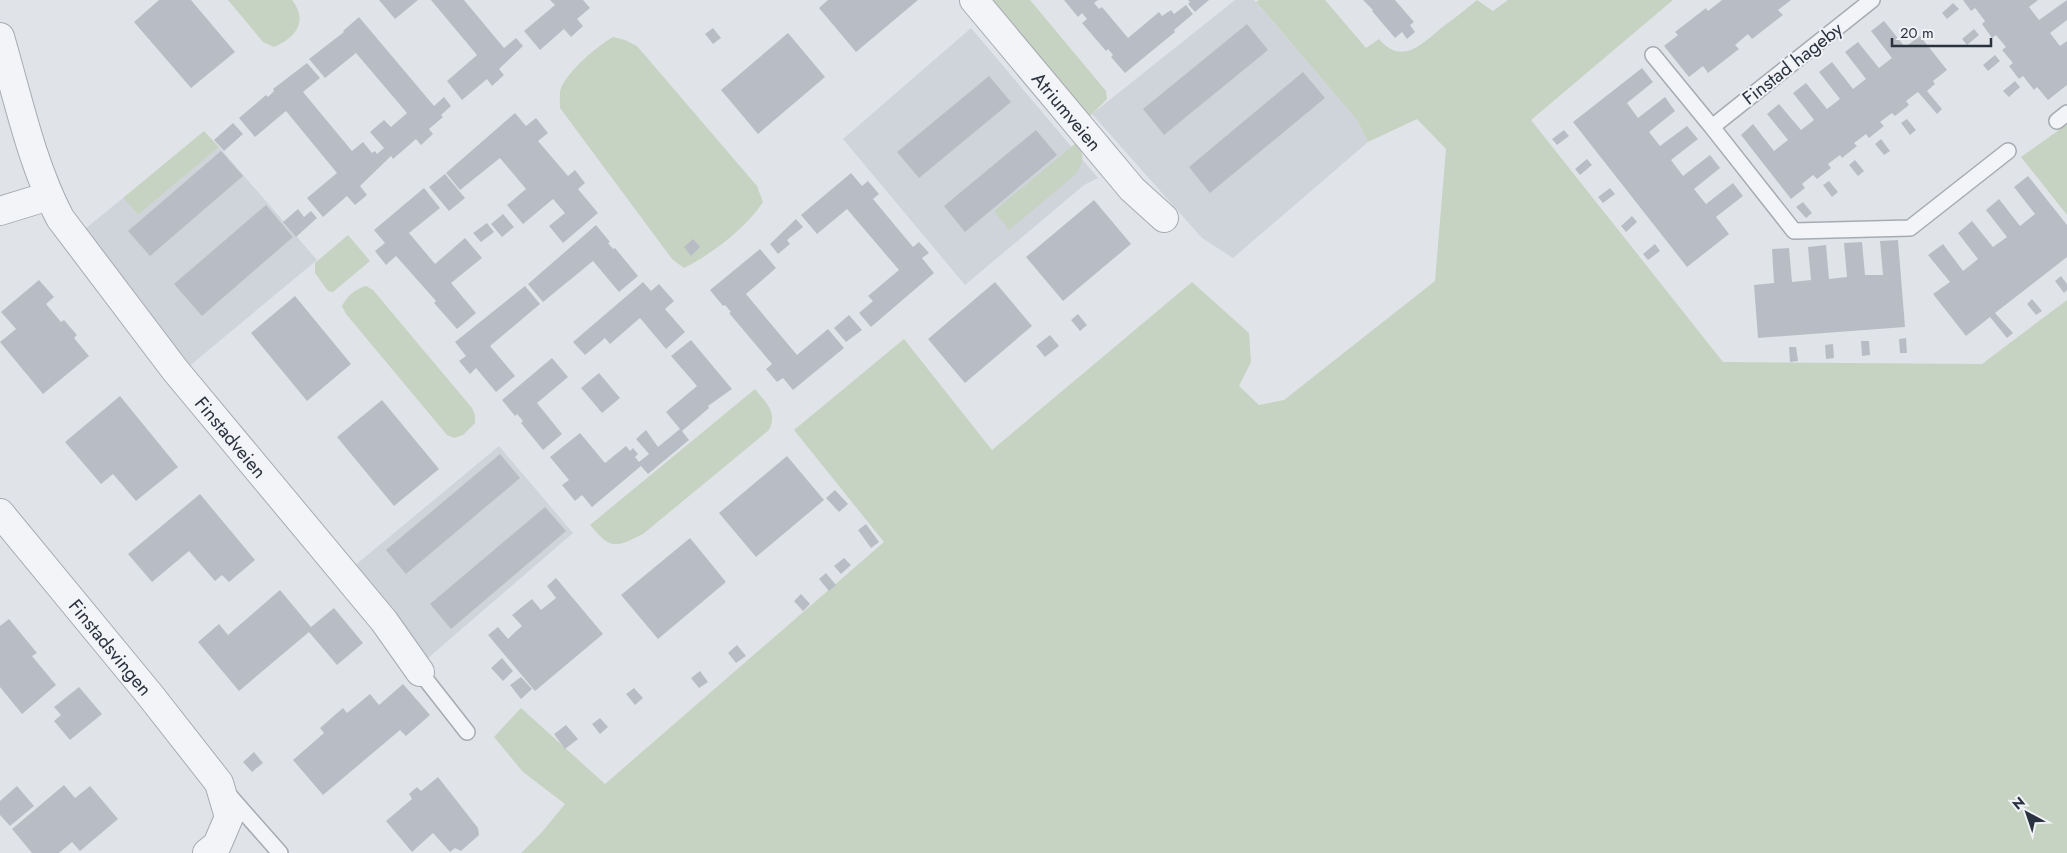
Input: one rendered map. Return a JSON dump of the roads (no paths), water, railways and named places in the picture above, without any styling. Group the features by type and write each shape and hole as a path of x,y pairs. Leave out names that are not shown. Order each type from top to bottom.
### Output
{"street":[{"name":"Atriumveien","path":"974,0 1132,189 1164,218"},
{"name":"Finstadveien","path":"0,37 39,171 60,218 176,370 384,621 420,672"},
{"path":"0,211 49,196"},
{"name":"Finstadsvingen","path":"0,513 150,695 219,783 229,817 217,845 207,853"}],"lane":[{"name":"Finstad hageby","path":"1712,127 1872,0"},
{"path":"1654,55 1794,231 1910,228 2008,151"},
{"path":"420,672 467,732"},
{"name":"Finstadsvingen","path":"219,783 280,853"}]}
